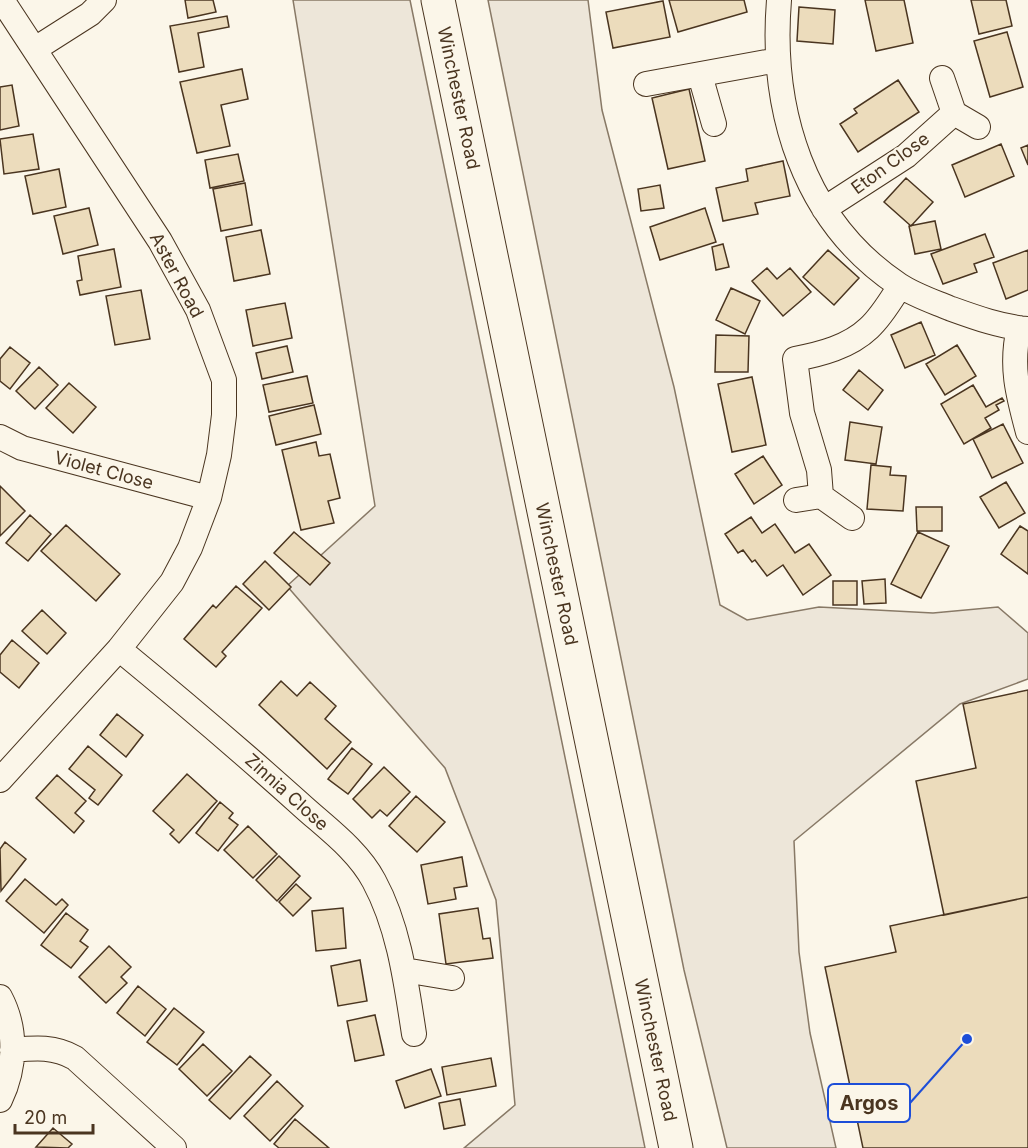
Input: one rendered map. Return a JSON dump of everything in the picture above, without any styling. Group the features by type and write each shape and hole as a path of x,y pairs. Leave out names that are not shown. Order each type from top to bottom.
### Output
{"main road":[{"name":"Winchester Road","path":"438,0 676,1148"}],"street":[{"name":"Aster Road","path":"2,0 160,241 198,309 224,380 224,415 219,455 209,498 190,549 172,582 119,649"},
{"path":"35,49 90,14 104,0"},
{"path":"779,0 777,29 782,99 795,150 824,209 832,222 851,243 900,286 962,313 1024,328 1015,348 1014,372 1028,432"},
{"path":"646,84 778,60"},
{"path":"700,75 714,124"},
{"path":"942,78 954,113 978,127"},
{"name":"Eton Close","path":"824,209 906,156 954,113"},
{"path":"821,496 819,470 802,413 795,359 832,350 857,337 878,318 900,286"},
{"name":"Violet Close","path":"0,437 22,448 209,498"},
{"path":"796,500 821,496 852,518"},
{"path":"0,780 119,649"},
{"name":"Zinnia Close","path":"119,649 217,730 353,851 374,880 391,924 404,970 414,1034"},
{"path":"404,970 452,978"},
{"path":"0,997 9,1020 12,1050 9,1076 0,1100"},
{"path":"12,1050 45,1048 57,1050 75,1058 174,1148"}],"shaded area":[{"path":"293,0 410,0 645,1148 464,1148 515,1105 496,900 445,768 287,586 375,506"},
{"path":"488,0 588,0 602,110 674,387 720,605 747,620 819,607 933,613 998,607 1028,633 1028,679 960,704 794,841 799,952 810,1033 836,1148 727,1148 684,970"}],"building":[{"path":"185,0 213,0 216,12 188,18"},
{"path":"669,0 744,0 747,12 678,32"},
{"path":"865,0 904,0 913,43 876,51"},
{"path":"971,0 1006,0 1012,26 979,34"},
{"path":"663,1 670,37 613,48 606,12"},
{"path":"799,7 835,10 833,44 797,41"},
{"path":"227,16 229,27 198,33 204,67 179,72 170,26"},
{"path":"1007,32 1023,87 990,97 974,41"},
{"path":"242,69 248,99 221,105 230,146 197,153 180,82"},
{"path":"898,80 919,112 858,152 840,124 857,113 854,109"},
{"path":"12,85 19,126 0,130 0,87"},
{"path":"689,89 705,161 668,169 652,98"},
{"path":"33,134 39,169 4,174 0,139"},
{"path":"1001,144 1014,176 965,197 952,165"},
{"path":"1028,145 1028,165 1021,148"},
{"path":"238,154 244,181 210,188 205,160"},
{"path":"783,161 790,196 755,203 758,214 723,221 716,188 748,181 746,169"},
{"path":"59,169 66,207 33,214 25,176"},
{"path":"906,178 933,202 911,226 884,202"},
{"path":"245,183 252,225 221,231 213,189"},
{"path":"660,185 664,208 641,211 638,189"},
{"path":"89,208 98,245 63,254 54,216"},
{"path":"705,208 716,242 660,260 650,227"},
{"path":"935,221 941,249 915,254 909,226"},
{"path":"261,230 270,274 234,281 226,237"},
{"path":"985,234 994,257 974,264 977,272 943,284 931,254"},
{"path":"723,244 729,267 716,270 712,247"},
{"path":"114,249 121,287 80,295 77,281 82,280 78,256"},
{"path":"828,250 859,278 834,305 803,277"},
{"path":"1028,250 1028,290 1006,299 993,263"},
{"path":"767,268 777,279 790,268 811,292 783,316 752,281"},
{"path":"731,288 760,301 745,334 716,320"},
{"path":"141,290 150,339 115,345 106,296"},
{"path":"285,303 292,338 253,346 246,310"},
{"path":"921,322 935,355 905,368 891,335"},
{"path":"716,335 749,336 748,372 715,372"},
{"path":"957,345 976,376 945,395 926,364"},
{"path":"287,346 293,372 262,379 256,353"},
{"path":"10,347 30,363 10,389 0,381 0,359"},
{"path":"39,367 58,385 35,409 16,391"},
{"path":"859,370 883,390 868,410 843,390"},
{"path":"307,376 313,403 269,412 263,385"},
{"path":"752,377 766,445 732,452 718,384"},
{"path":"69,383 96,407 73,433 46,408"},
{"path":"973,385 986,407 1002,398 1004,401 996,405 999,410 985,418 991,428 964,444 941,404"},
{"path":"314,405 321,434 276,445 269,416"},
{"path":"850,422 882,427 876,464 845,460"},
{"path":"1003,424 1023,463 992,478 973,439"},
{"path":"316,442 319,456 330,454 340,498 328,501 334,523 301,530 282,450"},
{"path":"763,456 782,485 754,504 735,474"},
{"path":"871,465 891,467 890,475 906,476 903,511 867,509"},
{"path":"1006,482 1025,513 999,528 980,497"},
{"path":"0,486 25,511 0,536"},
{"path":"916,507 942,507 942,531 917,531"},
{"path":"30,515 51,534 28,561 6,543"},
{"path":"751,517 762,533 775,524 795,553 809,544 831,575 803,595 783,565 767,576 755,560 752,562 743,550 738,553 725,534"},
{"path":"66,525 120,574 96,601 41,551"},
{"path":"1020,526 1028,531 1028,574 1001,554"},
{"path":"294,532 330,563 310,585 274,553"},
{"path":"918,532 949,546 921,598 891,584"},
{"path":"265,561 291,587 269,610 243,584"},
{"path":"885,579 886,603 864,604 862,581"},
{"path":"833,581 857,581 857,605 833,605"},
{"path":"236,586 262,608 222,652 226,656 216,667 184,639 213,605 216,608"},
{"path":"42,610 66,633 47,654 22,631"},
{"path":"12,640 39,663 19,688 0,672 0,655"},
{"path":"281,681 297,696 310,682 336,706 325,719 351,742 327,769 259,705"},
{"path":"1028,690 1028,897 944,915 916,781 976,768 963,704"},
{"path":"117,714 143,735 126,757 100,735"},
{"path":"88,746 122,775 98,805 89,798 95,790 69,769"},
{"path":"352,748 372,764 348,794 328,779"},
{"path":"384,767 410,792 387,816 380,810 372,818 353,799"},
{"path":"187,774 217,801 179,843 170,834 174,830 153,811"},
{"path":"57,775 86,801 75,813 84,821 74,833 36,798"},
{"path":"416,796 445,822 417,852 389,826"},
{"path":"220,802 233,813 229,818 238,825 218,851 196,833"},
{"path":"248,826 277,854 253,878 224,850"},
{"path":"5,842 26,859 1,891 0,849"},
{"path":"279,856 300,876 277,901 256,880"},
{"path":"462,857 467,886 454,888 456,899 428,904 421,865"},
{"path":"25,879 56,905 62,899 68,905 44,933 6,901"},
{"path":"296,884 311,898 293,916 279,902"},
{"path":"1028,897 1028,1148 863,1148 825,967 896,952 890,926"},
{"path":"343,908 346,948 316,951 312,911"},
{"path":"478,908 483,939 490,938 493,958 446,964 439,914"},
{"path":"66,913 88,930 80,941 88,947 71,968 41,945"},
{"path":"109,946 131,967 121,977 127,983 106,1003 79,977"},
{"path":"360,960 367,1001 338,1006 331,966"},
{"path":"138,986 166,1009 145,1036 117,1013"},
{"path":"174,1008 204,1032 177,1065 147,1042"},
{"path":"375,1015 384,1055 355,1061 347,1021"},
{"path":"203,1044 232,1071 207,1096 179,1069"},
{"path":"250,1056 271,1075 230,1119 209,1100"},
{"path":"491,1058 496,1086 447,1095 442,1067"},
{"path":"431,1069 441,1096 405,1108 396,1081"},
{"path":"277,1081 303,1106 270,1141 244,1116"},
{"path":"460,1099 465,1125 444,1129 439,1103"},
{"path":"295,1119 329,1148 279,1148 274,1144"},
{"path":"53,1128 72,1144 68,1148 36,1147"}],"place":[{"name":"Argos","path":"967,1039"}]}
